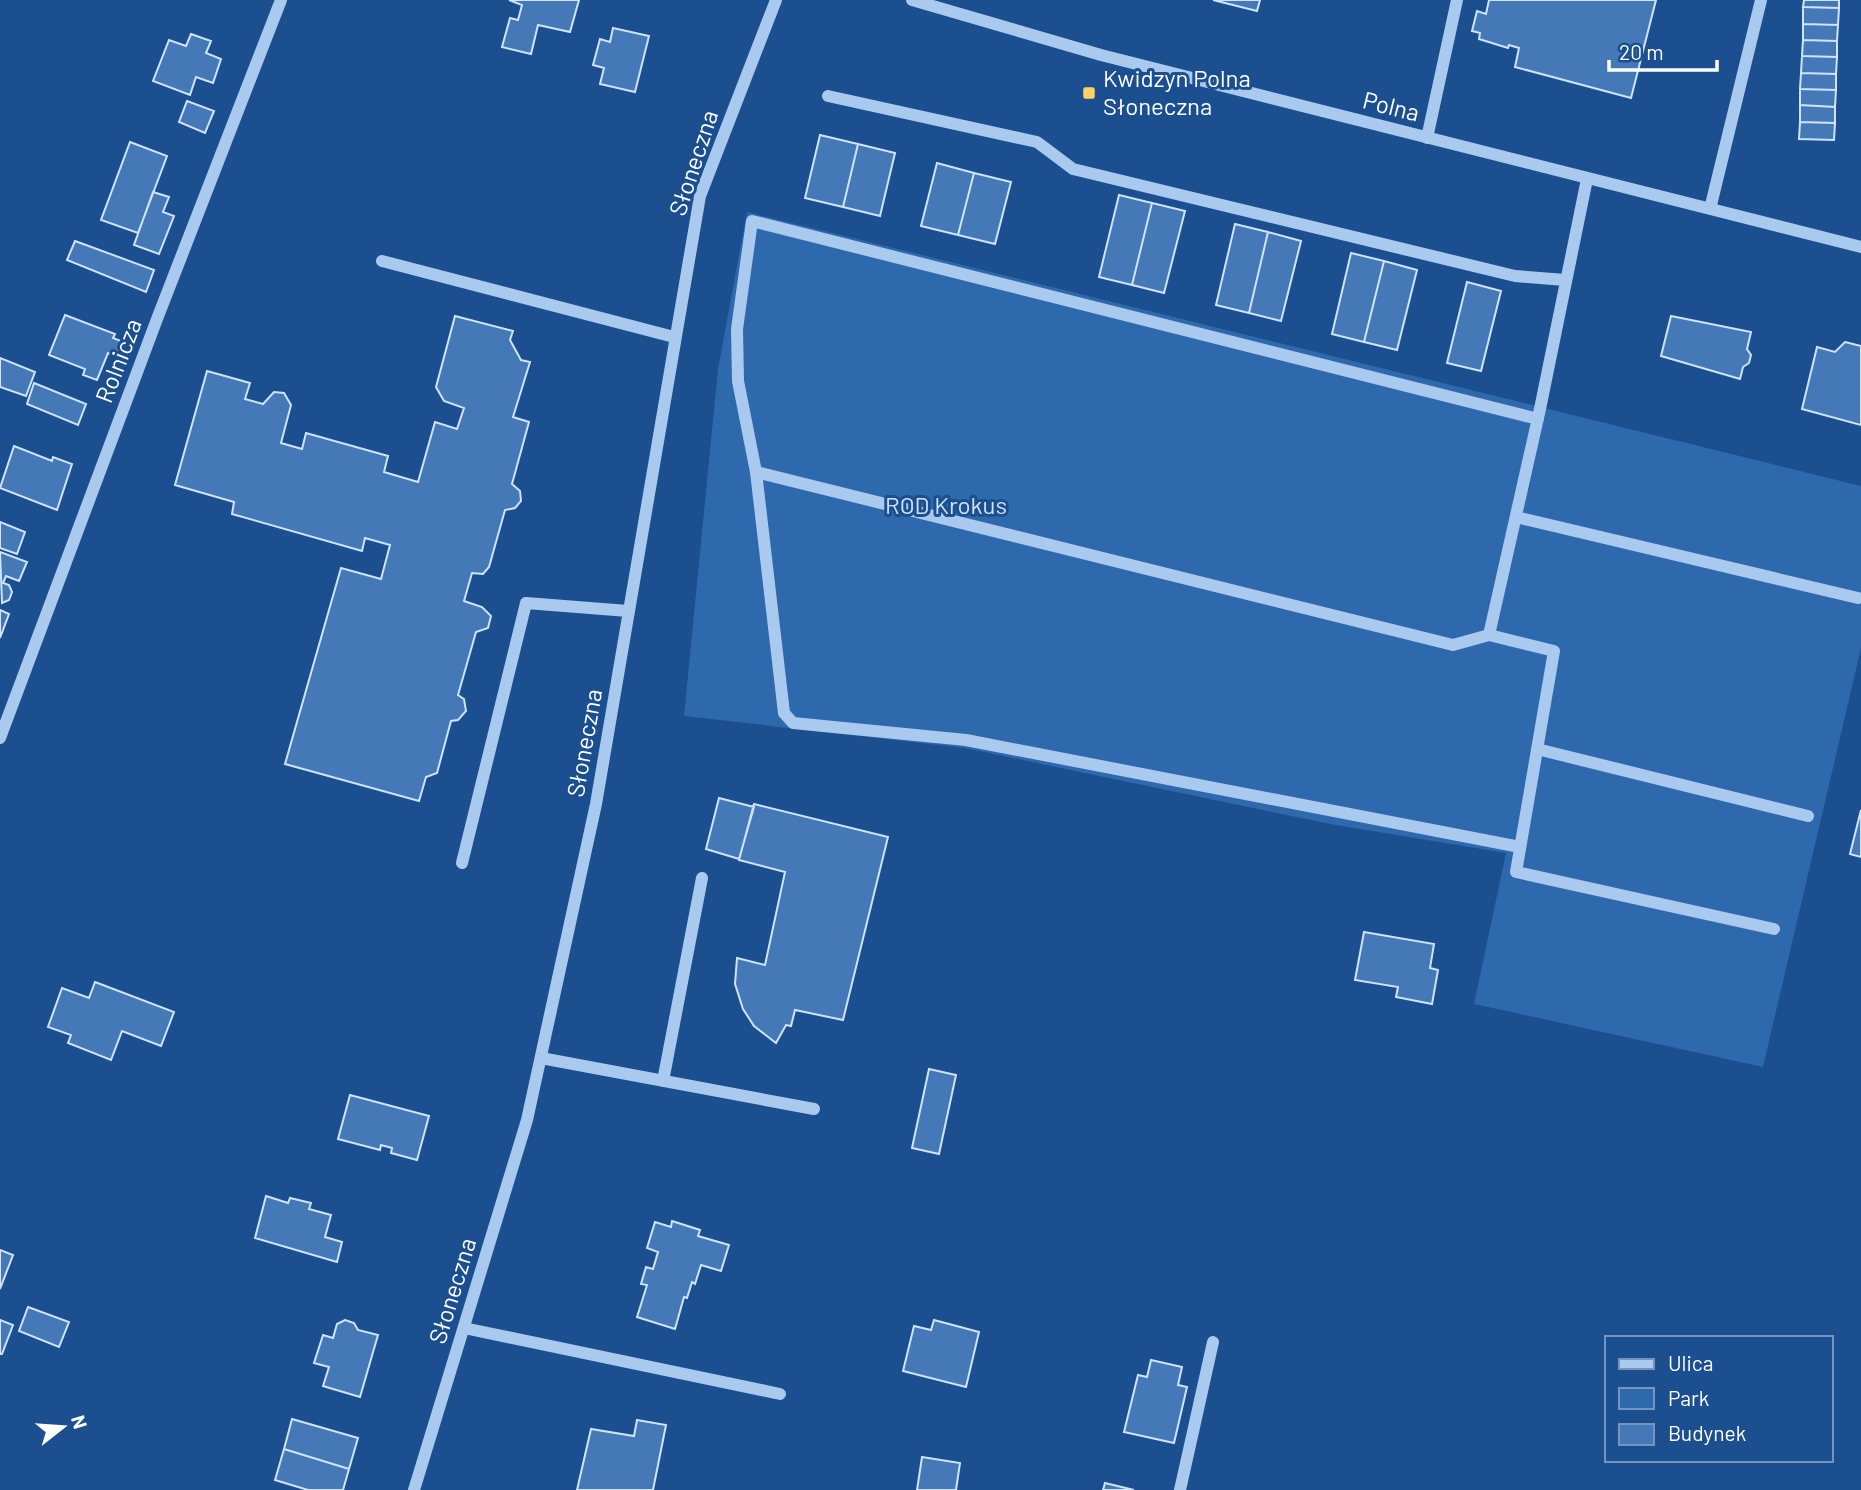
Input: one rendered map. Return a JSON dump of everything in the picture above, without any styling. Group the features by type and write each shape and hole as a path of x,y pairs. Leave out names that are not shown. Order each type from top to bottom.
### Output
{"street":[{"name":"Rolnicza","path":"0,738 157,319 281,0"},
{"name":"Słoneczna","path":"414,1490 527,1120 541,1058 596,804 700,196 776,0"},
{"name":"Polna","path":"912,0 1101,55 1861,247"},
{"path":"1427,138 1457,0"},
{"path":"1710,209 1761,0"},
{"path":"828,96 1037,142 1073,169 1515,276 1565,280"},
{"path":"1489,635 1538,419 1587,179"},
{"path":"1520,847 966,740 793,723 784,713 756,472 738,381 737,329 752,222 1538,419"},
{"path":"382,261 674,337"},
{"path":"756,472 1453,645 1489,635 1554,651 1516,872 1774,929"},
{"path":"1516,517 1858,598"},
{"path":"461,863 527,603 628,611"},
{"path":"1537,749 1808,816"},
{"path":"663,1081 702,878"},
{"path":"541,1058 814,1109"},
{"path":"464,1328 780,1394"},
{"path":"1180,1490 1213,1342"}],"green space":[{"name":"ROD Krokus","path":"747,212 1861,486 1861,648 1763,1067 1474,1004 1506,853 1330,824 965,748 684,716 718,369"}],"building":[{"path":"509,0 579,0 570,32 538,25 531,54 502,47 510,18 518,20 522,5"},
{"path":"1213,0 1260,0 1257,11"},
{"path":"1489,0 1656,0 1631,98 1515,67 1519,48 1509,45 1508,48 1479,39 1480,33 1472,31 1477,11 1486,14"},
{"path":"1804,0 1839,0 1839,8 1803,7"},
{"path":"1803,7 1839,8 1838,25 1803,24"},
{"path":"1803,24 1838,25 1837,41 1803,40"},
{"path":"613,28 649,36 635,92 600,84 604,68 593,65 600,39 610,42"},
{"path":"191,34 211,41 206,53 221,59 213,83 196,77 190,95 153,81 169,40 186,46"},
{"path":"1803,40 1837,41 1837,57 1802,56"},
{"path":"1802,56 1837,57 1836,74 1801,73"},
{"path":"1801,73 1836,74 1836,90 1800,89"},
{"path":"1800,89 1836,90 1835,107 1800,105"},
{"path":"187,101 214,111 205,133 179,122"},
{"path":"1800,105 1835,107 1835,123 1800,122"},
{"path":"1800,122 1835,123 1834,140 1799,139"},
{"path":"820,135 858,144 843,207 805,198"},
{"path":"130,142 167,156 138,233 101,220"},
{"path":"858,144 895,153 880,216 843,207"},
{"path":"937,163 974,173 958,235 921,226"},
{"path":"974,173 1011,182 995,244 958,235"},
{"path":"153,192 169,197 163,212 174,216 159,254 134,245"},
{"path":"1119,195 1152,203 1132,285 1099,277"},
{"path":"1152,203 1185,211 1164,293 1132,285"},
{"path":"1235,224 1268,232 1249,313 1216,305"},
{"path":"1268,232 1301,241 1281,321 1249,313"},
{"path":"75,241 154,270 146,292 67,260"},
{"path":"1351,253 1384,261 1364,342 1332,334"},
{"path":"1384,261 1417,270 1397,350 1364,342"},
{"path":"1467,282 1501,291 1481,371 1447,363"},
{"path":"65,315 115,334 113,338 121,341 116,356 108,353 97,380 83,375 85,369 49,355"},
{"path":"455,316 513,331 510,340 521,360 530,362 513,417 529,422 512,484 520,491 521,501 515,508 505,510 489,567 483,574 472,573 464,601 482,607 491,616 488,628 476,632 458,695 464,699 466,711 458,720 451,721 437,773 426,777 419,801 285,764 341,568 381,579 390,545 365,538 362,551 232,514 234,502 175,485 207,371 250,383 245,399 263,404 274,392 284,393 291,405 281,443 302,449 306,433 388,456 384,472 418,482 435,422 457,429 464,408 444,401 436,387"},
{"path":"1671,316 1751,332 1747,349 1751,355 1749,363 1743,367 1740,379 1661,356"},
{"path":"1845,342 1861,346 1861,425 1802,409 1817,347 1835,352"},
{"path":"0,358 35,372 26,396 0,387"},
{"path":"34,383 86,404 78,425 27,404"},
{"path":"14,446 52,461 53,457 72,464 57,510 0,488"},
{"path":"0,522 25,532 17,554 0,548"},
{"path":"0,552 27,562 19,581 6,576 3,583 9,585 12,592 9,600 2,603"},
{"path":"0,610 9,614 0,638"},
{"path":"719,798 754,807 739,859 706,849"},
{"path":"754,804 888,837 843,1020 795,1010 791,1026 786,1025 776,1043 754,1026 743,1009 735,984 737,958 765,965 785,872 739,860"},
{"path":"1861,810 1861,857 1850,854"},
{"path":"1364,932 1434,944 1430,968 1438,970 1432,1004 1396,997 1398,987 1355,980"},
{"path":"95,982 174,1012 161,1046 122,1031 111,1060 68,1043 71,1035 48,1027 62,988 89,998"},
{"path":"929,1069 956,1075 939,1154 912,1148"},
{"path":"350,1095 429,1116 417,1160 391,1153 392,1148 381,1145 380,1150 338,1139"},
{"path":"266,1196 288,1203 290,1198 311,1203 309,1209 331,1215 325,1237 342,1242 337,1262 255,1238"},
{"path":"672,1221 700,1230 698,1236 729,1245 721,1271 701,1265 695,1284 692,1282 687,1298 684,1297 675,1329 637,1317 647,1285 641,1284 646,1267 653,1269 658,1252 647,1248 655,1222 671,1227"},
{"path":"0,1250 13,1255 0,1289"},
{"path":"28,1307 69,1322 59,1347 19,1331"},
{"path":"0,1320 13,1325 2,1354 0,1354"},
{"path":"345,1320 354,1323 358,1330 378,1335 360,1397 323,1386 329,1367 314,1363 323,1335 333,1338 337,1324"},
{"path":"934,1320 979,1332 966,1387 903,1371 914,1326 931,1330"},
{"path":"1151,1360 1182,1367 1178,1385 1187,1387 1174,1443 1124,1432 1138,1375 1147,1377"},
{"path":"292,1419 358,1438 349,1469 284,1449"},
{"path":"637,1420 666,1425 653,1490 577,1490 591,1429 634,1436"},
{"path":"284,1449 349,1469 343,1490 308,1490 275,1480"},
{"path":"922,1457 960,1463 956,1490 917,1490"},
{"path":"1105,1483 1134,1490 1103,1490"}],"place":[{"name":"Kwidzyn Polna Słoneczna","path":"1089,93"}]}
